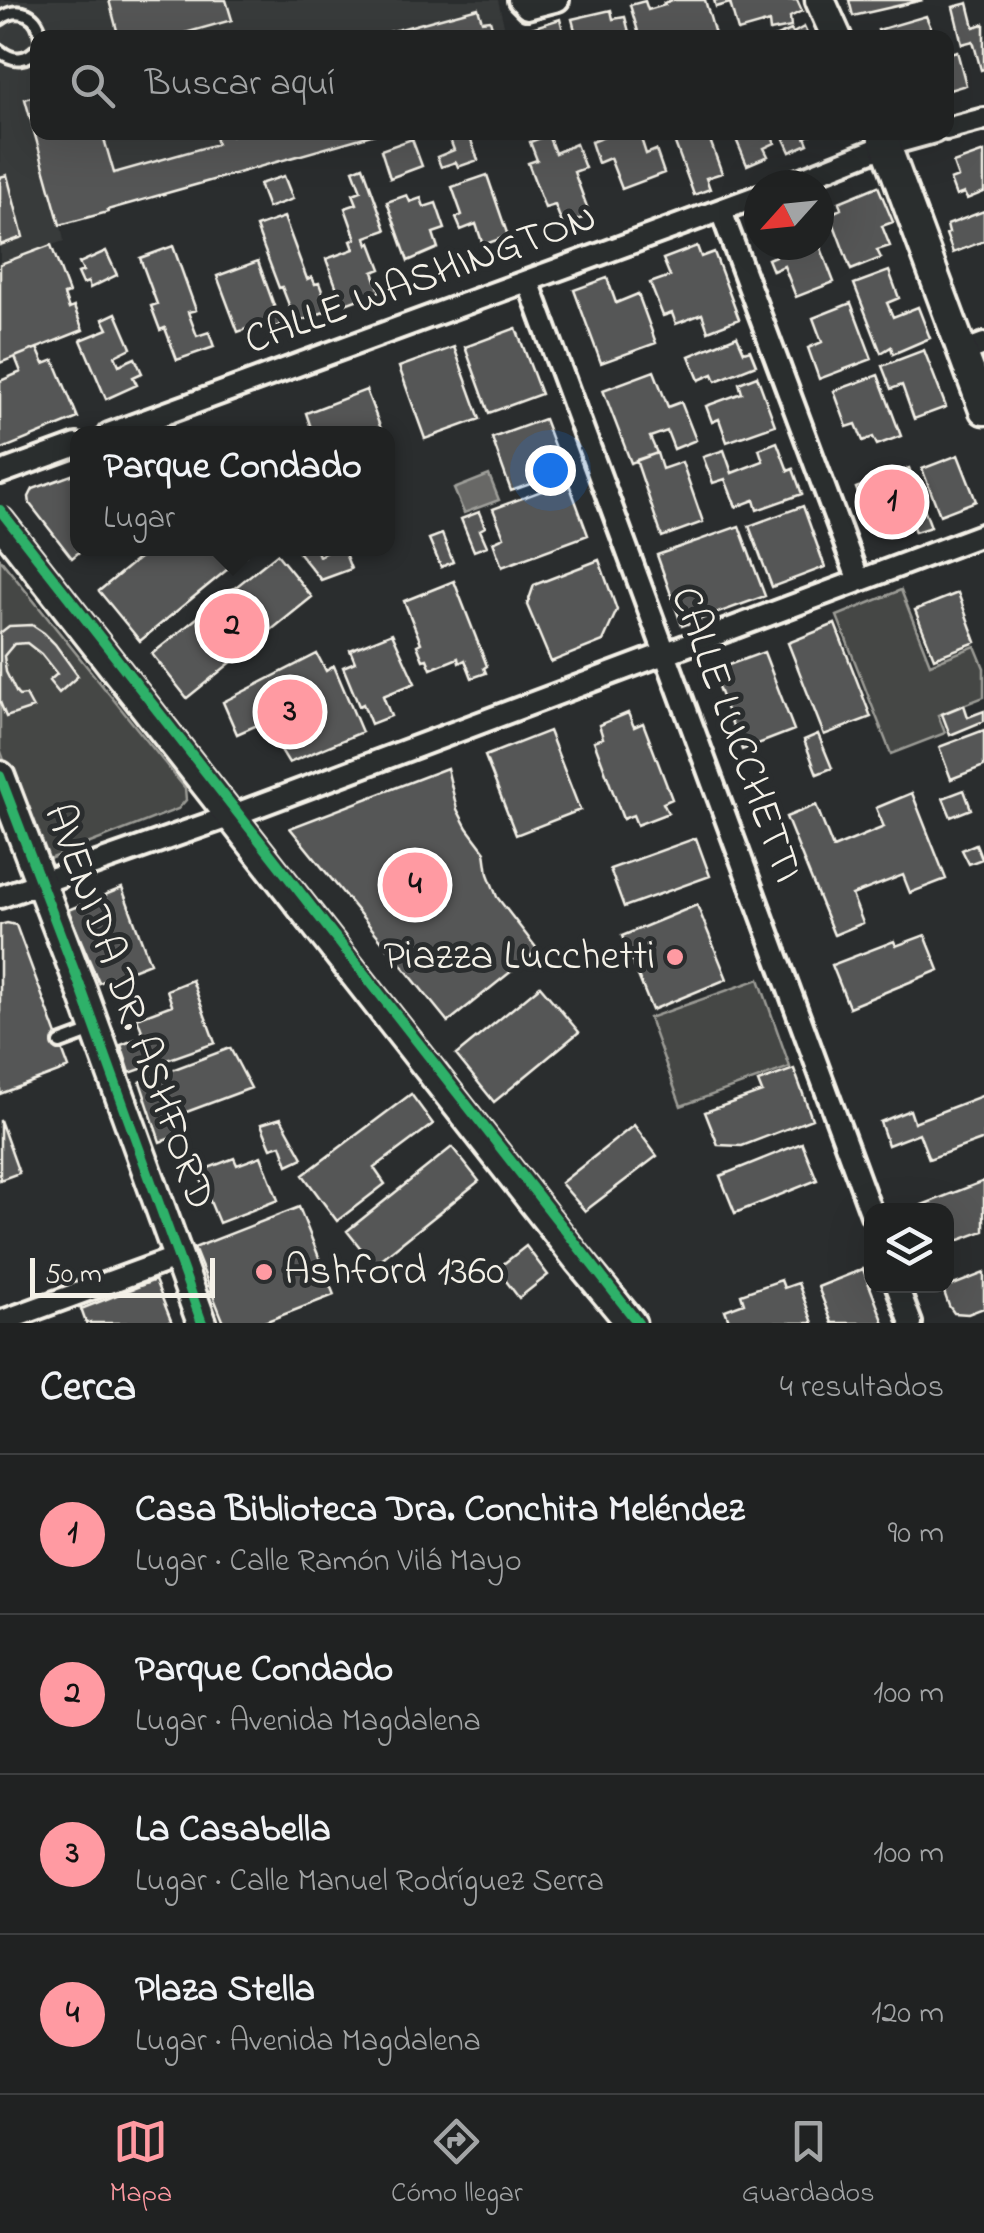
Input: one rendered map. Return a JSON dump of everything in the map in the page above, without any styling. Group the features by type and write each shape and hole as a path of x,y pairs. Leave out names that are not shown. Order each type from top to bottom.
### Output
{"street":[{"path":"519,0 527,8 558,0"},
{"path":"820,0 833,30"},
{"path":"954,127 984,119"},
{"path":"818,170 882,140"},
{"path":"884,140 973,348 984,410"},
{"name":"CALLE WASHINGTON","path":"130,426 744,202"},
{"path":"721,211 859,582"},
{"name":"CALLE LUCCHETTI","path":"528,281 868,1203"},
{"path":"0,473 70,448"},
{"path":"0,522 631,1323"},
{"path":"0,897 231,816 984,534"},
{"name":"AVENIDA DR. ASHFORD","path":"0,776 202,1323"},
{"path":"0,1322 178,1256"},
{"path":"900,1293 911,1323"},
{"path":"610,1298 625,1303 647,1323"}],"lane":[{"path":"0,19 14,12 28,14 39,30"},
{"path":"0,51 20,59 30,55"},
{"path":"60,1044 96,1030"}],"shaded area":[{"path":"0,0 498,0 505,30 30,30 30,140 357,140 61,225 64,241 0,262"},
{"path":"489,475 499,500 464,513 454,489"},
{"path":"0,559 185,788 186,800 178,809 41,862 0,749"},
{"path":"901,590 930,664 975,646 984,668 984,697 938,715 945,733 891,754 837,616"},
{"path":"759,979 790,1067 681,1106 649,1018"}],"building":[{"path":"109,0 226,0 232,20 196,30 117,30"},
{"path":"705,0 714,30 638,30 630,5 645,1 648,10 664,3"},
{"path":"714,0 797,0 802,11 790,17 791,27 770,30 769,22 738,30 730,3 716,7"},
{"path":"849,0 923,0 853,16"},
{"path":"968,3 974,27 984,24 981,70 973,41 962,44 953,7"},
{"path":"478,8 482,21 490,20 493,30 397,30"},
{"path":"611,10 613,19 625,17 628,30 575,30 572,19"},
{"path":"926,16 932,30 878,30"},
{"path":"560,19 563,30 525,30"},
{"path":"957,51 966,85 954,89"},
{"path":"36,140 104,140 114,173 217,144 216,140 354,140 107,210 60,225"},
{"path":"412,140 422,166 390,178 381,150"},
{"path":"450,140 471,140 478,160 458,167 456,162 441,167 437,157 454,150"},
{"path":"550,140 555,153 576,144 585,168 574,172 590,215 563,226 555,205 545,208 528,163 537,160 530,142"},
{"path":"642,140 646,154 656,150 664,173 622,189 610,158 598,163 591,142"},
{"path":"674,140 710,140 722,173 706,178 710,189 694,195"},
{"path":"736,140 774,140 775,143 764,148 768,156 747,165"},
{"path":"785,140 806,140 808,144 790,152"},
{"path":"984,152 984,192 967,199 964,193 956,196 950,180 958,177 953,163"},
{"path":"363,166 386,230 366,237 381,269 373,272 380,291 343,305 326,259 354,249 351,241 356,239 345,208 357,204 353,194 361,191 353,170"},
{"path":"7,175 23,237 0,245 0,177"},
{"path":"487,175 508,236 483,245 476,224 461,230 456,218 462,215 452,187"},
{"path":"284,176 293,199 268,208 259,184"},
{"path":"878,186 893,222 882,226 890,246 877,250 881,258 851,270 834,225 834,212 841,209 839,202"},
{"path":"407,195 410,202 421,198 424,207 436,203 445,229 433,233 438,248 408,261 387,202"},
{"path":"984,211 984,241 953,253 947,225"},
{"path":"284,217 307,279 312,277 315,284 319,283 329,310 296,323 256,227"},
{"path":"51,245 69,293 64,295 69,309 74,307 83,330 0,363 0,264"},
{"path":"173,246 196,310 188,312 197,336 209,332 214,347 177,360 165,328 160,330 151,306 157,304 140,258"},
{"path":"697,246 701,257 714,252 739,319 708,331 702,314 676,324 672,313 663,316 650,283 670,276 663,259"},
{"path":"106,251 117,275 90,288 78,273 83,271 79,263"},
{"path":"768,260 826,260 834,282 796,297 784,266 773,271"},
{"path":"258,261 281,325 266,330 263,323 238,332 217,276"},
{"path":"889,271 899,298 887,303 893,317 918,307 930,338 893,354 891,347 881,353 854,284"},
{"path":"607,278 616,303 638,294 656,343 601,363 574,290"},
{"path":"851,303 872,359 819,379 808,348 822,342 813,318"},
{"path":"116,313 131,348 115,356 119,365 135,358 142,373 133,377 137,385 106,399 81,340 108,329 103,319"},
{"path":"516,328 541,394 489,413 465,347"},
{"path":"737,336 744,352 750,350 756,365 716,381 713,374 699,380 689,356"},
{"path":"454,347 480,419 425,439 399,367"},
{"path":"37,348 44,364 54,360 78,418 0,450 0,381 21,372 15,357"},
{"path":"924,350 946,407 914,419 902,385 891,389 882,366"},
{"path":"654,371 668,407 681,402 696,440 674,449 667,431 650,437 657,453 631,463 603,390"},
{"path":"878,375 901,436 877,445 873,437 863,441 856,424 847,427 834,391"},
{"path":"757,376 775,425 727,442 719,419 712,422 706,406 742,393 739,383"},
{"path":"366,390 380,426 310,426 306,413"},
{"path":"544,419 564,472 511,491 492,438"},
{"path":"777,442 802,494 757,510 754,500 736,507 725,479 713,483 703,457 724,450 732,473 763,461 759,449"},
{"path":"657,453 662,469 682,462 703,522 662,537 636,460"},
{"path":"958,455 976,501 940,515 922,469"},
{"path":"909,468 931,527 915,532 909,516 872,530 856,488"},
{"path":"70,476 70,555 30,504 33,489"},
{"path":"568,481 588,535 502,567 493,542 504,537 493,509"},
{"path":"803,506 825,567 772,587 749,526"},
{"path":"479,512 485,527 480,530 487,546 474,551 461,519"},
{"path":"739,526 765,596 682,626 657,555"},
{"path":"442,534 453,562 441,567 429,539"},
{"path":"141,556 244,556 140,641 99,591"},
{"path":"274,556 279,556 312,597 187,698 152,654"},
{"path":"302,556 346,556 351,569 321,580"},
{"path":"599,560 617,610 603,641 551,662 527,605 534,585"},
{"path":"454,581 487,666 486,673 472,678 465,660 459,663 458,658 431,669 427,659 423,660 417,645 421,643 404,601"},
{"path":"958,593 976,642 934,658 915,610"},
{"path":"835,624 871,717 824,735 788,643"},
{"path":"32,625 55,644 78,676 59,693 49,681 57,674 41,654 27,643 14,644 4,656 6,672 17,694 26,695 33,708 6,717 0,702 0,633 9,626"},
{"path":"392,633 415,683 383,696 391,716 371,724 343,667 355,662 350,650"},
{"path":"764,652 794,730 742,750 712,671"},
{"path":"317,654 326,671 334,666 362,732 289,763 264,722 237,734 223,702"},
{"path":"964,705 968,717 984,711 984,721 950,735 942,714"},
{"path":"628,713 634,727 643,723 672,799 663,803 668,813 637,825 633,815 623,819 594,741 603,738 599,725"},
{"path":"984,730 984,766 951,779 939,747"},
{"path":"549,731 580,810 516,835 485,756"},
{"path":"818,734 832,768 817,774 804,740"},
{"path":"447,768 457,809 485,852 497,897 538,950 448,1022 290,828"},
{"path":"964,790 971,809 951,817 943,798"},
{"path":"912,793 946,879 910,893 903,875 852,895 863,923 834,935 786,817 816,805 833,848 884,827 876,808"},
{"path":"696,838 710,876 624,907 610,869"},
{"path":"976,844 982,859 969,864 962,850"},
{"path":"122,888 150,963 99,983 68,910"},
{"name":"Piazza Lucchetti","path":"697,905 727,979 652,1010 622,936"},
{"path":"0,925 16,925 69,1068 0,1094"},
{"path":"925,935 939,970 849,1007 832,965 894,941 896,946"},
{"path":"192,980 215,1043 130,1073 121,1045 144,1036 137,1018 172,1005 167,990"},
{"path":"540,986 579,1032 494,1102 456,1055"},
{"path":"230,1048 251,1088 181,1114 174,1137 160,1142 140,1082"},
{"path":"794,1069 812,1119 742,1146 718,1145 705,1112 762,1092 758,1082"},
{"path":"411,1094 433,1124 374,1168 385,1184 337,1221 303,1175"},
{"path":"984,1095 984,1139 929,1159 919,1133 888,1145 880,1122 910,1110 914,1122"},
{"path":"281,1118 303,1158 288,1165 281,1145 271,1148 261,1124"},
{"path":"0,1120 19,1173 0,1180"},
{"path":"634,1125 657,1156 585,1211 561,1183"},
{"path":"802,1143 817,1180 735,1213 720,1176"},
{"path":"452,1147 479,1181 374,1265 347,1231"},
{"path":"261,1156 278,1200 219,1223 198,1172 234,1158 237,1165"},
{"path":"984,1181 984,1231 954,1242 954,1203 927,1203"},
{"name":"Ashford 1360","path":"299,1207 334,1295 262,1323 224,1323 194,1248"},
{"path":"526,1246 548,1275 519,1298 497,1269"},
{"path":"863,1269 864,1293 872,1293 884,1323 832,1323 818,1287"},
{"path":"984,1273 984,1308 968,1314 954,1313 944,1293 954,1293 954,1285"},
{"path":"155,1280 172,1323 86,1323 81,1309"},
{"path":"781,1280 784,1288 798,1283 813,1323 730,1323 725,1310 744,1303 741,1294"}],"cycle path":[{"path":"0,510 638,1323"},
{"path":"0,776 202,1323"}],"place":[{"name":"Casa Biblioteca Dra. Conchita Meléndez","path":"892,502"},
{"name":"Parque Condado","path":"232,626"},
{"name":"La Casabella","path":"290,712"},
{"name":"Plaza Stella","path":"415,885"},
{"name":"Piazza Lucchetti","path":"675,957"},
{"name":"Ashford 1360","path":"264,1272"}]}
